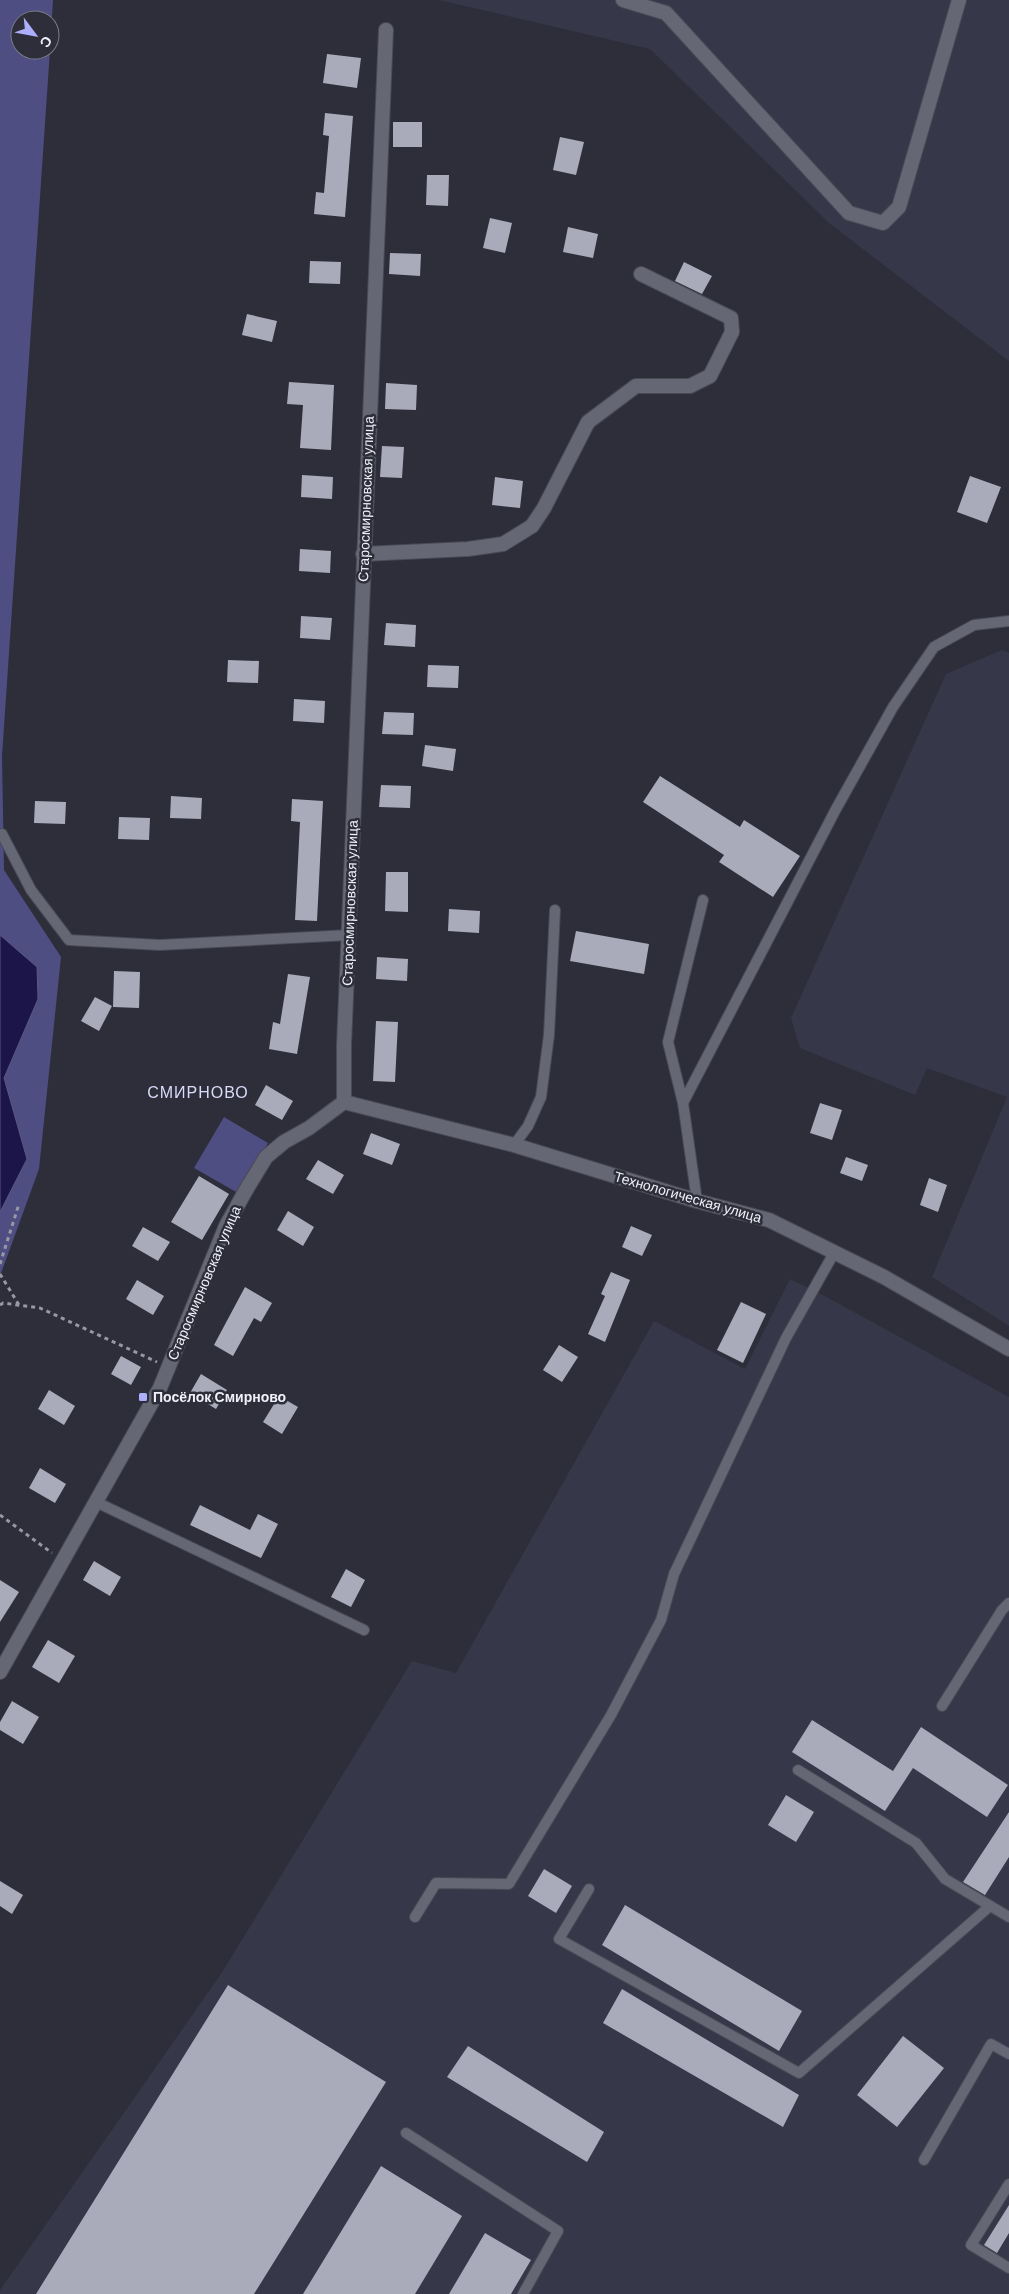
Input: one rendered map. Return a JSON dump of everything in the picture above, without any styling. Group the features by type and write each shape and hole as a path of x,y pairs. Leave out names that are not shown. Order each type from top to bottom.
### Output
{"street":[{"path":"623,0 668,7 849,213 883,223 899,207 959,0"},
{"name":"Старосмирновская улица","path":"0,1672 160,1388 226,1226 266,1157 284,1142 308,1128 344,1102 363,554 386,30"},
{"path":"363,554 468,549 502,544 532,526 544,508 588,422 636,386 690,386 710,376 732,332 731,318 642,274"},
{"name":"Технологическая улица","path":"344,1102 514,1145 697,1201 769,1220 884,1278 1009,1349"}],"lane":[{"path":"683,1103 836,809 893,707 934,647 974,626 1009,621"},
{"path":"2,834 31,890 69,940 160,945 349,935"},
{"path":"697,1201 683,1103 668,1042 703,900"},
{"path":"514,1145 528,1126 541,1097 549,1035 555,910"},
{"path":"415,1917 436,1883 510,1884 611,1715 661,1620 674,1574 786,1338 834,1253"},
{"path":"96,1502 364,1630"},
{"path":"942,1706 1002,1610 1009,1603"},
{"path":"798,1770 916,1843 945,1879 1009,1916"},
{"path":"589,1889 559,1939 799,2073 990,1906"},
{"path":"924,2160 991,2044 1009,2054"},
{"path":"406,2134 558,2231 523,2294"},
{"path":"1009,2184 971,2245 1009,2268"}],"path":[{"path":"0,1264 19,1204"},
{"path":"0,1274 20,1305"},
{"path":"0,1306 3,1303 40,1308 169,1367"},
{"path":"0,1515 63,1561"}],"shaded area":[{"path":"0,0 53,0 52,10 10,10 10,60 49,60 2,756 4,870 61,957 39,1169 0,1276"},
{"path":"439,0 1009,0 1009,361 829,223 650,49"},
{"path":"1002,650 1009,653 1009,1326 932,1277 1007,1097 927,1068 915,1095 800,1048 791,1018 946,674"},
{"path":"0,935 37,967 38,999 4,1078 27,1159 0,1212"},
{"path":"224,1117 268,1143 238,1193 194,1168"},
{"path":"790,1279 1009,1397 1009,2294 0,2294 0,2290 221,1974 412,1661 456,1673 654,1321 745,1369"}],"building":[{"path":"327,54 361,58 357,88 323,83"},
{"path":"325,113 353,116 345,217 314,214 316,192 324,193 329,136 323,135"},
{"path":"393,122 422,122 422,147 393,147"},
{"path":"560,137 584,142 576,175 553,170"},
{"path":"427,175 449,175 448,206 426,205"},
{"path":"490,218 512,223 505,253 483,248"},
{"path":"568,227 598,234 593,258 563,252"},
{"path":"390,253 421,254 420,276 389,274"},
{"path":"310,261 341,262 340,284 309,283"},
{"path":"684,262 712,276 702,294 675,281"},
{"path":"247,314 277,321 272,342 242,335"},
{"path":"289,382 334,385 331,450 300,448 303,405 287,404"},
{"path":"386,383 417,385 416,410 385,409"},
{"path":"382,446 404,447 402,478 380,477"},
{"path":"302,475 333,477 332,499 301,497"},
{"path":"970,476 1001,487 987,523 957,512"},
{"path":"495,477 523,481 520,508 492,505"},
{"path":"300,549 331,551 330,573 299,571"},
{"path":"301,616 332,618 330,640 300,638"},
{"path":"386,623 416,625 415,647 384,645"},
{"path":"228,660 259,661 258,683 227,682"},
{"path":"428,665 459,666 458,688 427,687"},
{"path":"294,699 325,701 324,723 293,721"},
{"path":"384,712 414,713 413,735 382,734"},
{"path":"425,745 456,749 453,771 422,766"},
{"path":"660,776 740,827 744,820 800,856 773,897 719,862 724,855 643,802"},
{"path":"381,785 411,786 410,808 379,807"},
{"path":"171,796 202,798 201,819 170,818"},
{"path":"292,799 323,801 317,921 295,920 300,822 291,821"},
{"path":"35,801 66,802 65,824 34,823"},
{"path":"119,817 150,818 149,840 118,839"},
{"path":"386,872 408,872 408,912 385,911"},
{"path":"449,909 480,911 479,933 448,931"},
{"path":"576,931 649,944 644,974 570,961"},
{"path":"377,957 408,959 407,981 376,979"},
{"path":"114,971 140,972 139,1008 113,1007"},
{"path":"288,974 310,977 297,1054 269,1049 273,1022 280,1024"},
{"path":"95,997 112,1006 99,1031 81,1021"},
{"path":"376,1021 398,1022 395,1082 373,1081"},
{"path":"266,1085 293,1101 282,1120 255,1105"},
{"path":"820,1103 842,1110 832,1140 810,1133"},
{"path":"371,1133 400,1144 392,1165 363,1154"},
{"path":"846,1157 868,1165 862,1181 840,1173"},
{"path":"318,1160 344,1175 333,1194 306,1179"},
{"path":"199,1176 229,1194 202,1240 171,1222"},
{"path":"929,1178 947,1185 938,1212 920,1205"},
{"path":"288,1211 314,1227 303,1246 277,1230"},
{"path":"631,1226 652,1235 642,1256 622,1247"},
{"path":"143,1227 170,1242 158,1261 132,1246"},
{"path":"611,1272 630,1280 605,1342 588,1334 605,1296 601,1294"},
{"path":"137,1280 164,1296 153,1315 126,1299"},
{"path":"245,1287 272,1303 261,1322 254,1318 233,1356 214,1345"},
{"path":"741,1302 766,1314 743,1363 717,1350"},
{"path":"559,1345 578,1357 562,1382 543,1370"},
{"path":"121,1356 141,1367 131,1385 111,1374"},
{"path":"201,1374 227,1390 216,1409 190,1393"},
{"path":"49,1390 75,1406 64,1425 38,1409"},
{"path":"279,1396 298,1407 282,1434 263,1422"},
{"path":"40,1468 66,1484 55,1503 29,1488"},
{"path":"200,1505 250,1530 258,1514 278,1524 261,1558 190,1525"},
{"path":"94,1561 121,1577 110,1596 83,1580"},
{"path":"346,1569 365,1580 351,1607 331,1597"},
{"path":"0,1580 19,1592 0,1622"},
{"path":"48,1640 75,1656 59,1683 32,1667"},
{"path":"12,1701 39,1717 23,1744 0,1730 0,1722"},
{"path":"812,1720 893,1771 921,1727 1008,1785 987,1817 913,1768 885,1811 792,1752"},
{"path":"786,1795 814,1812 796,1842 768,1825"},
{"path":"1009,1812 1009,1857 985,1895 963,1882"},
{"path":"544,1869 572,1886 556,1913 528,1896"},
{"path":"0,1881 23,1895 12,1914 0,1906"},
{"path":"625,1905 802,2011 779,2051 602,1945"},
{"path":"228,1985 386,2082 254,2294 36,2294"},
{"path":"622,1989 799,2095 783,2127 603,2023"},
{"path":"903,2036 944,2068 897,2127 857,2095"},
{"path":"468,2046 604,2132 587,2162 447,2077"},
{"path":"381,2166 462,2216 415,2294 303,2294"},
{"path":"1009,2205 1009,2233 997,2253 984,2245"},
{"path":"485,2233 531,2260 511,2294 449,2294"}],"place":[{"name":"Посёлок Смирново","path":"143,1397"}],"district":[{"name":"СМИРНОВО","path":"198,1092"}]}
